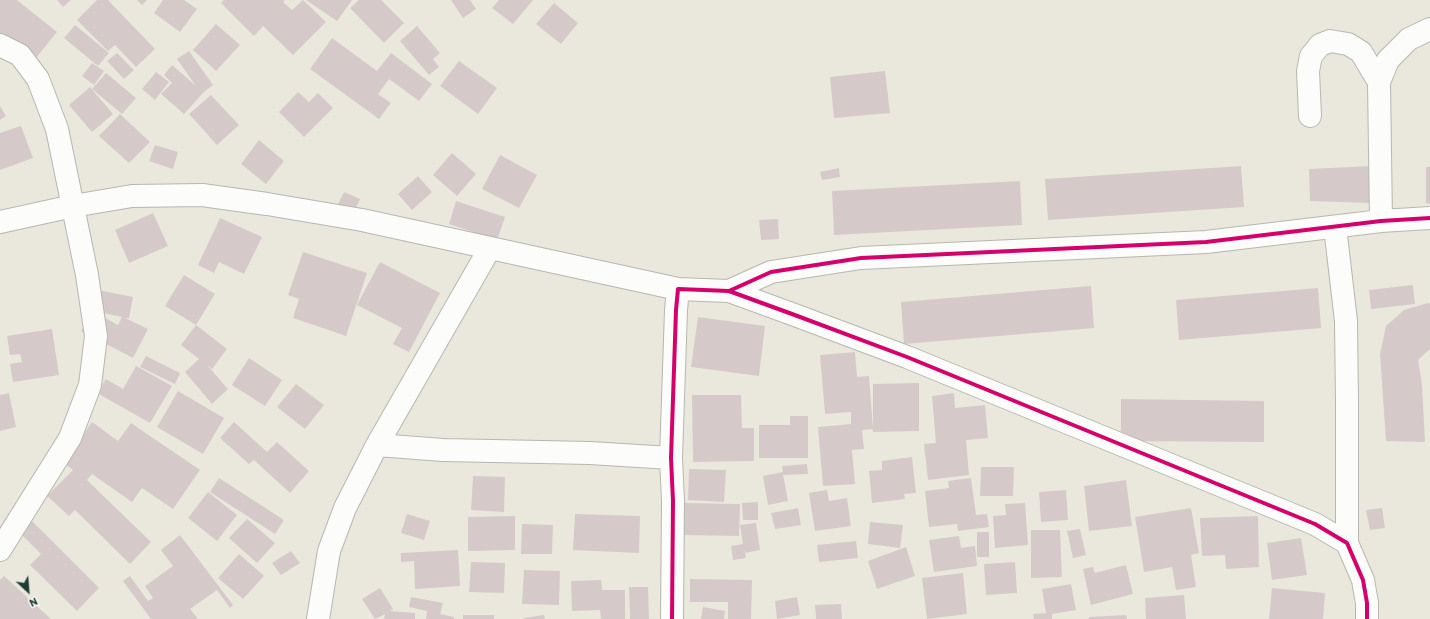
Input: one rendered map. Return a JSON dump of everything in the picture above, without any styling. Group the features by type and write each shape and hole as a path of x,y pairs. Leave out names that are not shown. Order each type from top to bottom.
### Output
{"street":[{"path":"1381,221 1379,82 1388,60 1410,39 1430,29"},
{"path":"1310,116 1308,71 1311,56 1320,45 1330,41 1348,44 1361,52 1379,82"},
{"path":"0,44 20,55 38,78 57,129 87,275 96,336 90,386 70,438 0,550"},
{"path":"0,222 73,206 132,196 202,195 362,220 678,290 730,292 907,357 1315,524 1347,542"},
{"path":"730,292 771,272 861,258 1206,242 1381,221 1430,218"},
{"path":"1335,227 1346,321 1347,542 1363,580 1367,603 1367,619"},
{"path":"318,619 329,551 345,508 377,445 490,248"},
{"path":"672,619 673,501 671,458 678,290"},
{"path":"377,445 443,450 590,453 671,458"}],"building":[{"path":"0,0 17,0 57,32 31,64 0,38"},
{"path":"57,0 71,0 63,7"},
{"path":"97,0 108,0 155,49 136,67 115,45 108,51 77,20"},
{"path":"137,0 147,0 142,5"},
{"path":"163,0 184,0 197,9 180,32 154,13"},
{"path":"224,0 285,0 283,2 292,10 303,0 326,22 293,55 263,26 254,36 221,3"},
{"path":"306,0 352,0 337,21"},
{"path":"359,0 381,0 404,23 384,43 350,8"},
{"path":"451,0 470,0 476,9 463,18"},
{"path":"499,0 533,0 513,24 492,8"},
{"path":"554,3 578,23 561,44 536,24"},
{"path":"216,24 240,45 216,71 193,50"},
{"path":"75,25 109,53 98,66 64,38"},
{"path":"417,26 440,53 433,59 439,67 429,75 400,41"},
{"path":"332,38 377,71 391,53 432,84 419,101 389,79 378,94 391,103 379,119 310,69"},
{"path":"189,51 213,85 204,92 184,114 161,94 172,83 164,75 172,65 196,86 177,59"},
{"path":"117,53 134,70 124,79 107,61"},
{"path":"459,61 497,88 478,114 440,86"},
{"path":"92,63 104,71 94,85 82,76"},
{"path":"885,71 890,113 834,118 830,77"},
{"path":"156,72 169,82 155,100 142,89"},
{"path":"106,73 136,98 122,114 92,89"},
{"path":"90,87 113,114 92,132 69,105"},
{"path":"298,92 309,102 318,93 333,108 304,137 279,112"},
{"path":"211,95 239,125 217,145 189,114"},
{"path":"0,106 6,116 0,120"},
{"path":"120,114 150,142 129,163 99,136"},
{"path":"21,126 33,158 0,170 0,133"},
{"path":"259,140 284,161 266,184 241,164"},
{"path":"155,145 178,152 173,169 149,161"},
{"path":"452,153 476,174 457,196 433,175"},
{"path":"500,155 537,175 519,208 482,189"},
{"path":"1241,166 1244,207 1048,220 1045,179"},
{"path":"1371,166 1369,203 1310,201 1309,169"},
{"path":"1426,167 1430,167 1430,204 1426,203"},
{"path":"839,168 840,177 822,180 820,172"},
{"path":"418,176 432,192 412,210 398,194"},
{"path":"1020,181 1022,225 834,235 832,191"},
{"path":"344,192 360,199 354,212 338,204"},
{"path":"456,201 505,217 497,240 449,224"},
{"path":"153,213 168,246 129,263 115,230"},
{"path":"220,218 262,237 244,274 219,262 214,273 198,265"},
{"path":"778,219 779,239 761,240 759,220"},
{"path":"303,252 367,273 346,336 293,318 299,299 288,295"},
{"path":"380,262 440,293 409,352 393,344 402,328 357,305"},
{"path":"184,275 215,294 196,325 165,306"},
{"path":"1413,285 1415,304 1371,309 1369,290"},
{"path":"1091,286 1094,328 904,344 901,302"},
{"path":"88,288 133,297 129,318 125,318 148,329 133,358 81,331 92,311","holes":["93,311 122,317 118,325"]},
{"path":"1318,288 1321,328 1179,340 1176,300"},
{"path":"1428,303 1430,304 1430,349 1418,360 1422,384 1425,442 1386,441 1380,354 1386,326 1404,310"},
{"path":"698,317 765,326 759,376 691,367"},
{"path":"196,325 227,349 212,369 207,365 228,389 212,404 185,372 199,359 181,345"},
{"path":"52,329 59,375 13,382 10,364 22,362 20,354 10,355 7,336"},
{"path":"855,352 857,377 869,376 873,429 862,430 864,449 852,450 855,484 823,486 818,427 851,424 851,412 825,414 820,355"},
{"path":"146,356 180,373 175,384 140,367"},
{"path":"249,358 282,380 265,406 232,385"},
{"path":"136,366 172,386 150,423 97,393 106,379 123,389"},
{"path":"919,383 919,431 873,432 873,384"},
{"path":"296,384 324,405 305,429 277,407"},
{"path":"178,391 224,418 203,454 157,427"},
{"path":"9,393 16,427 0,431 0,395"},
{"path":"954,393 955,408 985,405 988,438 966,440 969,475 928,480 924,444 936,443 932,396"},
{"path":"692,395 741,395 742,428 754,428 754,461 693,462"},
{"path":"1121,399 1264,401 1264,442 1121,441"},
{"path":"790,416 808,416 808,458 759,458 759,425 790,425"},
{"path":"92,422 118,441 131,423 200,470 173,509 142,488 132,502 92,474 87,480 151,542 130,564 75,510 69,516 47,496 73,470 64,463"},
{"path":"234,422 267,452 277,442 309,471 290,493 254,460 249,464 220,438"},
{"path":"912,457 916,493 904,494 905,499 872,503 869,471 882,470 882,461"},
{"path":"807,464 808,474 783,475 788,501 768,505 763,476 783,472 782,466"},
{"path":"981,467 1014,467 1013,496 980,496"},
{"path":"689,469 726,470 724,502 688,500"},
{"path":"473,476 505,477 504,512 471,510"},
{"path":"219,478 284,520 275,534 210,492"},
{"path":"971,478 976,515 987,514 989,527 958,531 957,524 929,527 925,491 949,488 948,481"},
{"path":"1126,480 1132,526 1089,531 1084,486"},
{"path":"827,490 829,501 847,498 851,526 815,531 809,493"},
{"path":"1066,490 1068,520 1041,522 1039,492"},
{"path":"208,492 237,515 217,541 188,518"},
{"path":"758,502 758,520 743,520 742,503"},
{"path":"684,503 740,504 739,536 684,535"},
{"path":"1025,503 1028,545 995,548 993,516 1006,515 1005,504"},
{"path":"798,508 801,525 775,529 771,513"},
{"path":"1191,508 1199,553 1191,555 1196,587 1176,590 1172,567 1144,572 1135,517"},
{"path":"1382,508 1385,528 1370,530 1366,510"},
{"path":"407,514 430,521 424,540 401,533"},
{"path":"575,514 640,516 639,553 573,550"},
{"path":"515,516 515,550 468,551 468,517"},
{"path":"1258,516 1259,567 1226,569 1225,555 1202,556 1200,518"},
{"path":"29,518 99,588 77,611 30,565 41,554 17,530"},
{"path":"247,519 275,543 257,563 229,538"},
{"path":"870,522 903,525 900,548 868,544"},
{"path":"756,523 760,550 745,553 746,558 733,560 731,546 743,544 740,525"},
{"path":"522,524 553,525 552,554 521,554"},
{"path":"1080,529 1086,555 1073,558 1067,531"},
{"path":"1031,530 1060,530 1062,577 1031,578"},
{"path":"977,532 989,532 989,557 977,557"},
{"path":"180,535 233,605 230,608 217,590 190,609 198,619 151,619 123,581 130,576 148,601 153,598 145,586 173,566 161,550"},
{"path":"959,536 961,548 975,546 977,566 934,572 929,540"},
{"path":"1301,538 1307,575 1272,580 1267,543"},
{"path":"856,541 858,558 819,562 817,545"},
{"path":"906,547 915,576 877,589 868,561"},
{"path":"458,550 460,586 415,589 414,561 401,562 401,553"},
{"path":"291,551 300,563 281,575 272,563"},
{"path":"239,554 264,576 243,599 218,578"},
{"path":"471,562 505,563 504,593 469,592"},
{"path":"1015,562 1017,593 986,595 984,564"},
{"path":"1126,565 1133,594 1091,605 1083,569 1093,567 1095,573"},
{"path":"524,570 560,571 559,605 522,604"},
{"path":"963,573 967,614 927,619 922,578"},
{"path":"4,576 51,619 0,619 0,580"},
{"path":"690,579 752,580 751,619 728,619 728,602 690,602"},
{"path":"601,580 602,590 625,590 625,619 601,619 600,610 572,611 571,581"},
{"path":"1071,584 1076,610 1052,614 1052,619 1034,619 1033,614 1046,613 1042,589"},
{"path":"629,587 648,587 649,619 630,619"},
{"path":"380,588 393,609 390,611 415,613 415,619 384,619 385,614 375,619 362,599"},
{"path":"1272,588 1325,593 1323,619 1269,619"},
{"path":"1184,595 1186,619 1146,619 1145,598"},
{"path":"411,597 443,603 440,614 454,617 454,619 426,619 427,611 409,607"},
{"path":"797,597 800,615 777,619 775,601"},
{"path":"841,604 842,619 816,619 815,605"},
{"path":"703,607 725,611 724,619 701,619"},
{"path":"463,615 494,615 494,619 463,619"},
{"path":"544,615 545,619 524,619 524,618"},
{"path":"1126,615 1127,619 1089,619 1089,617"}],"cycle path":[{"path":"729,291 771,272 861,258 1206,242 1381,221 1430,218"},
{"path":"672,619 673,501 671,458 678,289 729,291 792,314 907,357 1315,524 1347,543 1363,580 1367,603 1367,619"}]}
